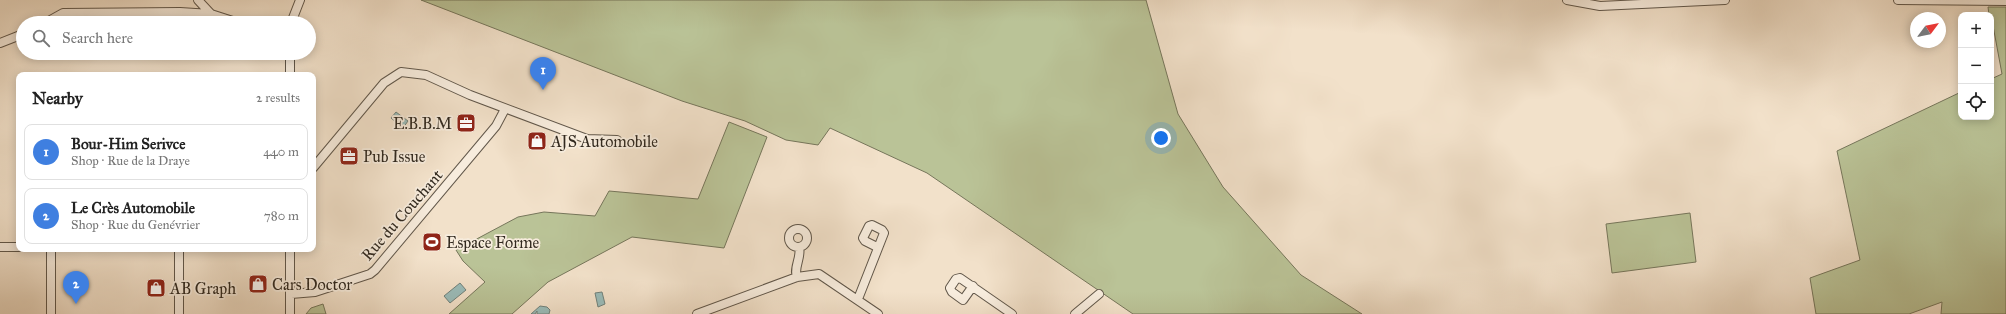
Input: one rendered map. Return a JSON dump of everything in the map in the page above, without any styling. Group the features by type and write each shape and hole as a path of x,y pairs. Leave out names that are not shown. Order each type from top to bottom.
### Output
{"street":[{"path":"198,0 211,14"},
{"path":"294,16 300,0"},
{"path":"1567,0 1600,6 1725,0"},
{"path":"1898,0 2006,2"},
{"path":"58,16 63,13 180,12 211,14 217,16"},
{"path":"0,43 16,37"},
{"path":"290,60 290,72"},
{"path":"316,164 384,83 401,72 426,75 586,139 617,140"},
{"name":"Rue du Couchant","path":"291,294 316,292 370,274 375,270 496,126 506,108"},
{"path":"0,247 16,247"},
{"path":"797,278 796,274 801,255 799,247"},
{"path":"858,299 877,247"},
{"path":"51,252 51,314"},
{"path":"179,252 179,314"},
{"path":"290,252 290,314"},
{"path":"697,314 797,278 819,274 878,314"},
{"path":"973,286 1012,314"},
{"path":"1074,314 1099,294"}],"green space":[{"path":"421,0 1146,0 1178,114 1223,187 1301,275 1362,314 1133,314 927,173 830,128 818,145 786,140 745,121 682,101"},
{"path":"1988,7 2006,7 2006,314 1941,314 1942,302 1909,314 1816,314 1810,278 1860,260 1837,151 1958,93 1958,120 1994,120 1994,78 2002,74 1994,31 1994,12 1989,12"},
{"path":"729,122 767,137 724,248 632,237 548,282 512,314 449,314 485,282 463,261 456,250 518,217 544,212 595,216 609,191 698,199"},
{"path":"1690,213 1696,262 1612,273 1606,224"},
{"path":"323,304 326,314 306,314 311,308"}],"water":[{"path":"396,112 408,121 403,128 391,118"},
{"path":"460,283 466,290 450,303 444,296"},
{"path":"602,292 605,304 598,307 595,293"},
{"path":"540,306 547,307 550,310 549,314 537,314 537,311 535,314 531,314"}],"place":[{"name":"Bour-Him Serivce","path":"543,90"},
{"name":"E.B.B.M","path":"466,123"},
{"name":"AJS Automobile","path":"537,141"},
{"name":"Pub Issue","path":"349,156"},
{"name":"Espace Forme","path":"432,242"},
{"name":"Cars Doctor","path":"258,284"},
{"name":"AB Graph","path":"156,288"},
{"name":"Le Crès Automobile","path":"76,304"}]}
